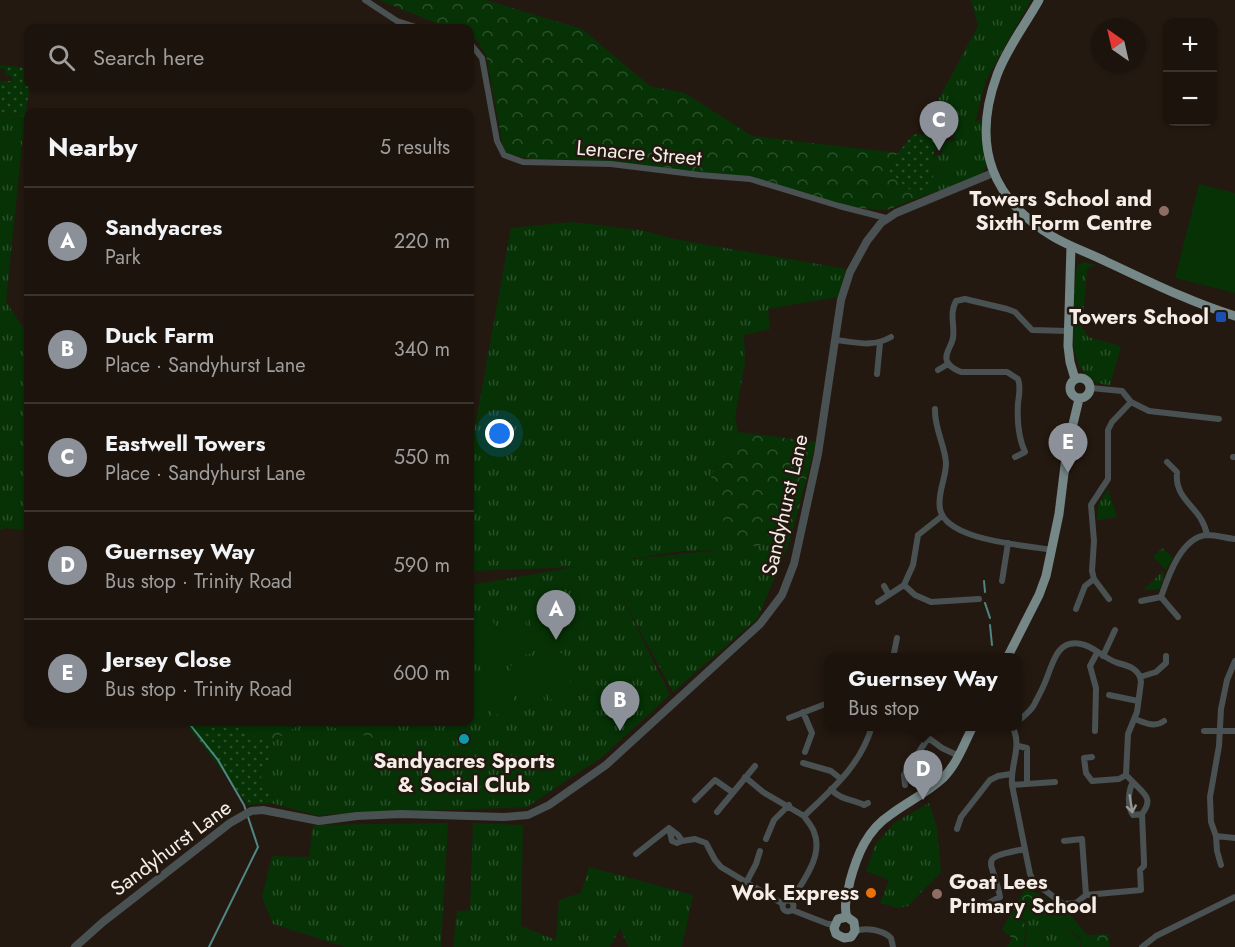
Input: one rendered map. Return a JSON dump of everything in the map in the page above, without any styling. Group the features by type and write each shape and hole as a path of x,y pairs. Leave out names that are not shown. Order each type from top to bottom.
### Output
{"main road":[{"path":"1040,0 1011,45 997,74 987,111 986,130 993,173 1001,189 1014,206 1051,236 1202,306 1235,316"},
{"path":"1071,246 1068,331 1070,362 1075,379"},
{"path":"1075,379 1086,379 1091,388 1088,396 1079,399 1073,396 1070,390 1075,379"},
{"path":"1009,653 1040,595 1052,550 1067,448 1079,399"},
{"path":"847,916 838,919 834,924 836,934 844,943 855,931 855,922 847,916 844,908 861,849 873,830 888,815 945,776 959,756 971,731"}],"street":[{"path":"365,0 397,21 406,24"},
{"name":"Lenacre Street","path":"474,48 482,58 497,141 501,150 510,158 535,162 611,164 750,179 886,218"},
{"name":"Sandyhurst Lane","path":"75,947 103,922 222,829 247,813 270,811 320,821 401,814 528,815 549,805 606,765 760,624 782,595 794,564 818,454 841,300 850,272 867,241 886,218 993,173"},
{"path":"1015,457 1025,452 1020,437 1018,418 1020,384 1018,379 1007,372 961,372 948,364 946,356 953,336 952,310 956,302 965,299 1015,312 1032,330 1068,331"},
{"path":"835,340 869,345 880,343 891,337"},
{"path":"877,374 880,343"},
{"path":"938,370 948,364"},
{"path":"1091,388 1118,389 1131,402 1149,411 1219,419"},
{"path":"1109,599 1094,579 1091,563 1094,542 1091,505 1108,478 1108,430 1112,422 1131,402"},
{"path":"1205,416 1206,408"},
{"path":"935,409 935,421 944,449 946,466 940,498 942,516 951,526 962,531 1008,543 1052,550"},
{"path":"926,423 935,421"},
{"path":"1167,462 1180,470 1176,480 1180,493 1200,516 1205,524 1207,535"},
{"path":"878,602 904,585 912,565 918,535 942,516"},
{"path":"910,529 918,535"},
{"path":"1161,597 1168,575 1188,545 1207,535 1235,539"},
{"path":"1002,581 1008,543"},
{"path":"1076,609 1084,586 1094,579"},
{"path":"904,585 926,601 979,599"},
{"path":"884,586 889,595"},
{"path":"1141,601 1161,597"},
{"path":"1161,597 1178,617"},
{"path":"1095,731 1096,688 1090,666 1115,630"},
{"path":"894,653 897,638"},
{"path":"1014,731 1018,746 1011,774 1012,785 1031,878 1066,905 1076,903 1086,895 1141,890 1140,870 1144,866 1142,814 1147,807 1147,797 1126,775 1128,734 1135,719 1140,677 1133,668 1080,644 1072,643 1062,647 1054,656 1045,682 1033,705 1022,716"},
{"path":"1140,677 1156,672 1166,659 1174,665"},
{"path":"1221,865 1212,822 1210,797 1219,746 1225,689 1235,661"},
{"path":"1083,681 1092,678"},
{"path":"1109,695 1137,701"},
{"path":"789,718 824,704"},
{"path":"802,712 812,733 806,752"},
{"path":"1135,719 1150,724 1160,724 1164,721"},
{"path":"804,816 857,761 864,750 870,731"},
{"path":"920,731 959,756"},
{"path":"1204,731 1235,731"},
{"path":"905,784 904,775 928,738"},
{"path":"1018,746 1027,748 1027,783"},
{"path":"1092,758 1084,758 1086,773 1092,781 1119,780 1126,775"},
{"path":"803,763 831,771 842,779"},
{"path":"717,812 755,766"},
{"path":"957,829 961,817 990,780 1011,774"},
{"path":"746,777 763,792 789,805 804,816 814,833 817,849 814,860 791,901"},
{"path":"695,800 716,779 732,792"},
{"path":"1012,785 1055,782"},
{"path":"1133,782 1129,790 1130,812 1133,815 1142,814"},
{"path":"831,789 838,796 848,800 864,805 868,803"},
{"path":"766,839 774,820 789,805"},
{"path":"636,854 669,828 682,841 695,839 706,843 715,861 721,867 783,904 784,910 788,912 792,910 828,924 834,924"},
{"path":"1216,836 1235,838"},
{"path":"1064,841 1082,839 1086,895"},
{"path":"987,904 1000,897 990,867 992,858 998,854 1025,849"},
{"path":"747,881 760,851"},
{"path":"1142,947 1156,936 1235,897"},
{"path":"783,904 791,901"},
{"path":"791,901 794,905 792,910"},
{"path":"855,931 862,928 885,933 892,939 893,947"}],"green space":[{"path":"379,0 486,0 582,29 650,86 685,93 752,136 898,153 886,168 907,187 920,194 913,200 887,210 846,207 750,177 525,158 504,152 486,55 474,38 474,24 439,24"},
{"path":"971,0 1031,0 986,80 975,122 981,119 987,165 981,175 913,200 935,174 930,165 937,154 939,156 943,151 940,149 946,141 957,140 929,117 978,26"},
{"path":"0,65 24,68 24,90 29,90 24,115 0,114 0,81 12,81 12,76 5,75 5,69 0,69"},
{"path":"0,114 24,115 6,302 24,329 24,530 6,528 0,530"},
{"path":"916,134 946,137 933,154 935,156 930,165 935,174 920,194 907,188 886,168"},
{"path":"1199,184 1235,193 1235,293 1175,278"},
{"path":"572,222 641,230 674,239 846,269 838,297 768,309 770,329 744,335 745,363 735,417 738,432 711,476 731,549 790,542 757,619 673,692 620,594 670,695 602,757 527,807 315,815 271,803 273,796 259,774 272,755 269,744 297,726 329,726 374,737 373,726 474,726 474,584 576,567 474,571 474,432 511,228","holes":["719,550 624,560 682,551"]},
{"path":"1083,262 1096,265 1087,269 1082,327 1088,337 1121,346 1110,385 1093,381 1082,371 1072,338 1077,266"},
{"path":"738,432 816,442 790,542 731,549 711,476"},
{"path":"1108,489 1117,517 1097,520 1098,505"},
{"path":"1162,548 1173,558 1166,570 1153,557"},
{"path":"1163,571 1160,589 1143,590"},
{"path":"552,604 562,646 537,652 527,610"},
{"path":"523,612 533,653 508,659 498,618"},
{"path":"493,620 503,662 480,667 474,642 474,624"},
{"path":"563,653 573,694 549,700 539,659"},
{"path":"535,660 545,703 521,709 510,666"},
{"path":"506,668 516,710 492,716 482,675"},
{"path":"478,675 488,717 474,720 474,676"},
{"path":"187,726 213,726 198,739"},
{"path":"213,726 237,726 269,744 272,755 259,774 273,796 271,803 248,805 198,739"},
{"path":"237,726 297,726 269,744"},
{"path":"328,726 372,726 374,738"},
{"path":"929,803 937,827 941,872 908,906 898,908 880,903 889,880 866,871 876,843 894,823"},
{"path":"448,823 441,947 345,947 273,924 262,897 272,856 309,857 313,825"},
{"path":"473,823 523,825 521,926 556,940 559,900 581,893 589,867 693,895 682,947 628,947 620,928 610,947 453,947 457,911 470,910"},
{"path":"1026,887 1067,911 1087,935 1108,934 1110,947 1081,947 1081,939 1043,907 1029,905 1022,912 1026,932 1024,947 1007,947 1012,938 1002,929"},
{"path":"1030,906 1045,910 1058,919 1081,941 1080,947 1025,947 1027,933 1023,915 1024,909"}],"waterway":[{"path":"984,581 985,592"},
{"path":"985,603 990,618"},
{"path":"990,625 992,645"},
{"path":"191,726 218,760 244,805 258,847 209,947"}],"place":[{"name":"Eastwell Towers","path":"939,151"},
{"name":"Towers School and Sixth Form Centre","path":"1164,211"},
{"name":"Towers School","path":"1221,317"},
{"name":"Jersey Close","path":"1068,473"},
{"name":"Sandyacres","path":"556,640"},
{"name":"Duck Farm","path":"620,731"},
{"name":"Sandyacres Sports & Social Club","path":"464,739"},
{"name":"Guernsey Way","path":"923,800"},
{"name":"Wok Express","path":"871,893"},
{"name":"Goat Lees Primary School","path":"937,894"}]}
